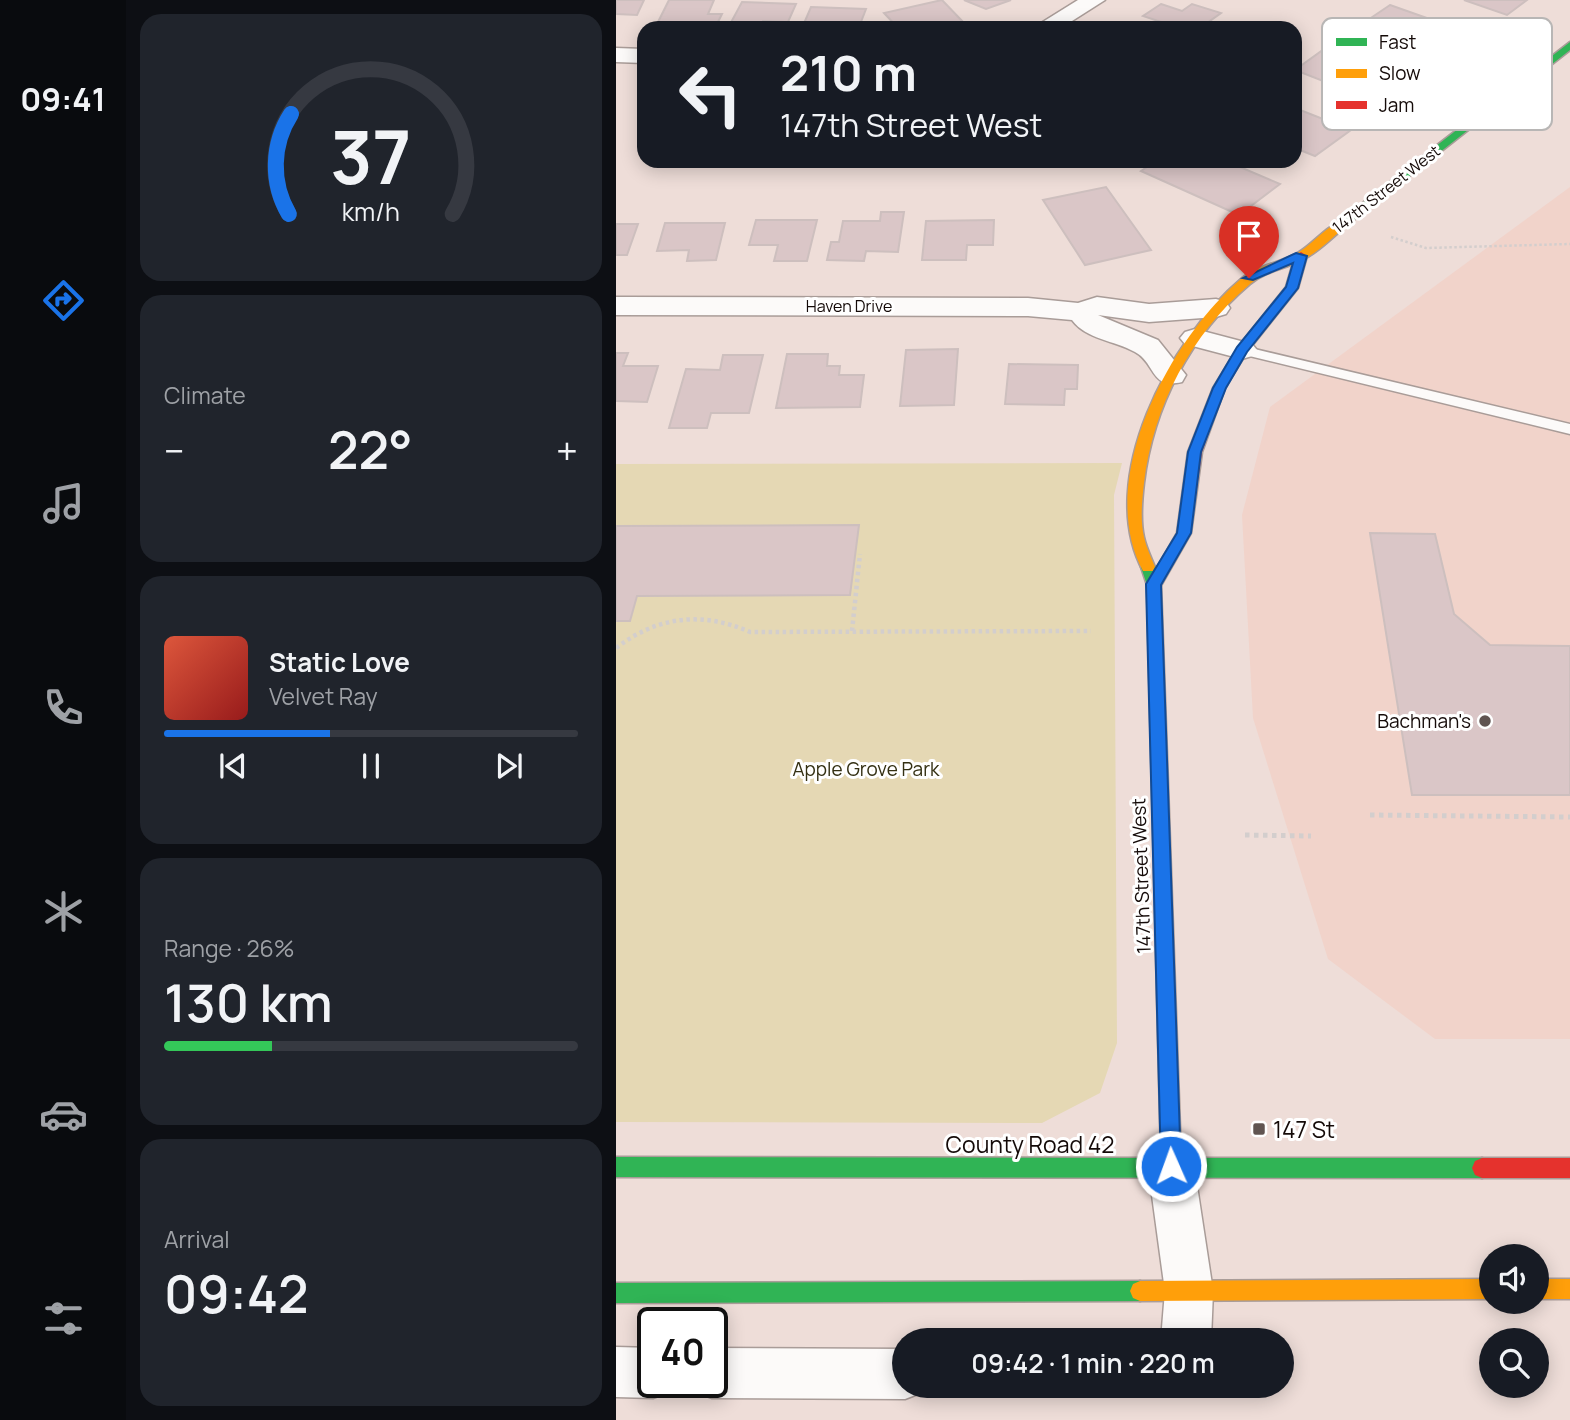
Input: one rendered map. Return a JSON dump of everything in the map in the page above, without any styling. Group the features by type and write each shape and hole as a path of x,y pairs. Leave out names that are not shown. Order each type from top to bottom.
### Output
{"main road":[{"name":"147th Street West","path":"1552,59 1570,45"},
{"name":"147th Street West","path":"1171,1166 1154,584 1136,533 1139,475 1147,429 1171,375 1216,309 1249,278 1301,256 1462,130"},
{"path":"1154,584 1184,533 1195,452 1219,388 1242,350 1292,288 1301,256"},
{"name":"County Road 42","path":"616,1167 1570,1168"},
{"path":"616,1293 1479,1289"},
{"path":"1549,1289 1570,1289"}],"street":[{"path":"1056,21 1094,0"},
{"path":"616,55 637,56"},
{"name":"Haven Drive","path":"616,306 1028,307 1081,312 1097,306 1149,313 1216,309"},
{"name":"Haven Drive","path":"1081,312 1090,324 1148,346 1171,375"},
{"path":"1195,338 1242,350"},
{"path":"1171,1166 1189,1291 1187,1328"},
{"path":"616,1372 637,1373"},
{"path":"728,1373 892,1374"}],"lane":[{"path":"1242,350 1570,429"}],"path":[{"path":"1391,237 1426,248 1570,244"},
{"path":"852,631 860,554"},
{"path":"616,648 632,635 652,626 690,617 718,619 750,632 1091,631"},
{"path":"1370,816 1570,817"},
{"path":"1245,835 1311,836"}],"shaded area":[{"path":"1570,187 1570,1039 1435,1039 1328,959 1253,718 1242,515 1270,407"}],"green space":[{"name":"Apple Grove Park","path":"1122,463 1114,495 1117,1043 1100,1093 1042,1123 616,1122 616,464"}],"building":[{"path":"616,0 644,0 637,15 616,14"},
{"path":"669,0 714,0 708,14 722,14 718,21 658,21"},
{"path":"942,0 962,21 891,21 884,13"},
{"path":"964,0 1011,0 986,9"},
{"path":"1464,0 1527,0 1507,15"},
{"path":"742,2 796,4 788,21 732,21"},
{"path":"1161,4 1182,11 1192,4 1221,13 1210,21 1158,21 1143,16"},
{"path":"1390,5 1427,18 1371,18"},
{"path":"811,7 866,9 861,21 805,21"},
{"path":"1322,51 1322,81 1302,73 1302,65"},
{"path":"1302,111 1322,119 1322,130 1351,130 1315,156 1302,151"},
{"path":"1146,168 1242,168 1280,184 1239,215 1141,171"},
{"path":"1106,187 1151,250 1085,265 1043,200"},
{"path":"881,212 904,212 898,252 866,251 864,261 827,260 831,242 839,242 843,221 880,221"},
{"path":"756,220 817,220 807,261 774,261 778,245 749,245"},
{"path":"994,220 993,245 967,245 966,260 922,260 926,221"},
{"path":"665,223 725,223 716,260 687,261 689,250 657,251"},
{"path":"616,224 638,224 627,255 616,255"},
{"path":"958,349 954,405 900,406 906,350"},
{"path":"616,353 628,353 623,366 658,366 647,402 616,401"},
{"path":"787,354 828,354 827,366 840,366 839,375 864,375 860,407 776,408"},
{"path":"723,355 763,355 749,413 711,413 707,428 669,428 686,369 720,370"},
{"path":"1009,364 1078,365 1077,389 1065,389 1064,405 1005,404"},
{"path":"859,525 850,595 637,596 630,621 616,621 616,526"},
{"name":"Bachman's","path":"1370,533 1435,534 1454,614 1490,645 1570,646 1570,795 1412,795"}],"traffic: fast":[{"path":"1552,59 1570,45"},
{"path":"1342,224 1462,130"},
{"path":"1148,567 1154,585 1171,1166"},
{"path":"616,1167 1482,1168"},
{"path":"616,1293 1140,1291"}],"traffic: slow":[{"path":"1148,567 1136,531 1140,461 1149,427 1178,361 1198,332 1246,281 1258,273 1305,254 1342,224"},
{"path":"1140,1291 1479,1289"},
{"path":"1549,1289 1570,1289"}],"traffic: jam":[{"path":"1154,585 1184,533 1195,452 1219,388 1242,350 1292,288 1301,256"},
{"path":"1482,1168 1570,1168"}],"place":[{"name":"Bachman's","path":"1485,721"},
{"name":"147 St","path":"1259,1129"}],"route":[{"path":"1171,1166 1154,584 1184,533 1195,452 1219,388 1242,350 1292,288 1301,256 1249,278"}]}
